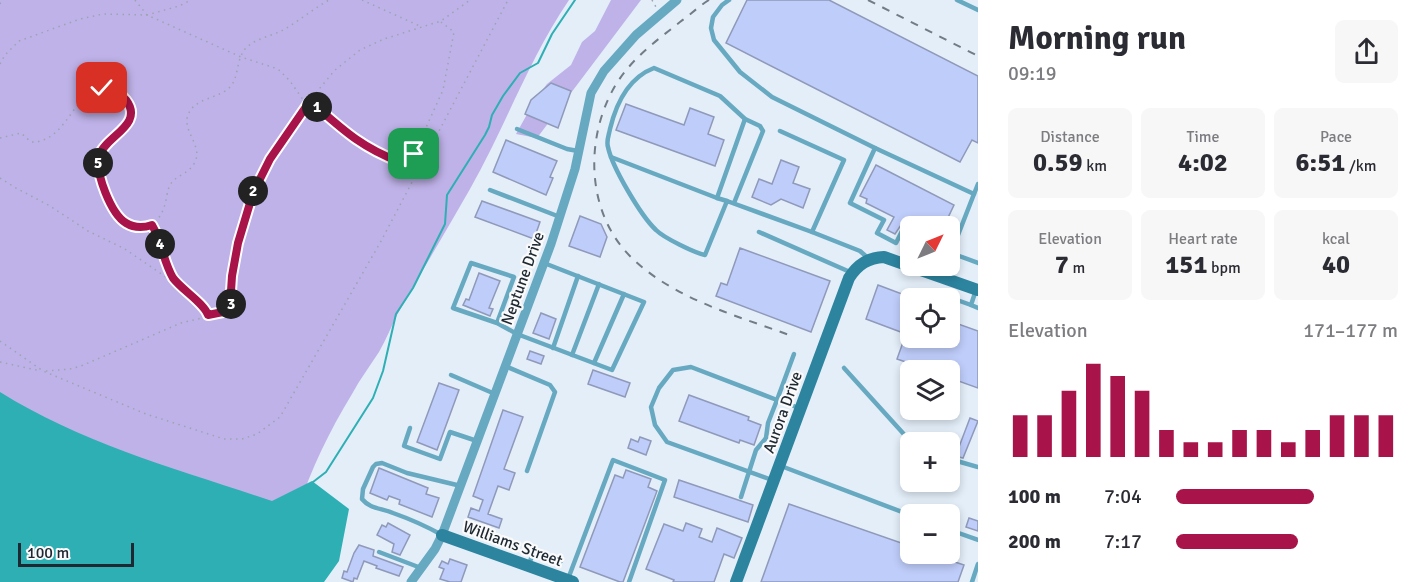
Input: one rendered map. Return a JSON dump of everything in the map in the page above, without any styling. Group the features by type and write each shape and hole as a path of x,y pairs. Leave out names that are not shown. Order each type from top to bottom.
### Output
{"street":[{"name":"Neptune Drive","path":"411,582 435,549 442,535 544,263 560,217 591,93 604,71 636,35 677,0"},
{"path":"852,273 859,265 869,260 884,257 900,262"},
{"name":"Aurora Drive","path":"736,582 852,273"},
{"path":"953,276 977,290"},
{"name":"Williams Street","path":"442,535 570,581"}],"lane":[{"path":"729,0 713,17 711,28 714,40 740,72 772,96 875,148 975,194"},
{"path":"957,0 978,10"},
{"path":"727,201 705,255 657,232 642,214 610,156 607,144 615,110 627,89 645,71 654,68 720,96 745,119 760,126 763,131 734,203"},
{"path":"717,198 745,119"},
{"path":"517,129 567,149 578,151"},
{"path":"780,131 844,160 812,232"},
{"path":"875,148 850,203 884,220 877,233 896,243 900,235"},
{"path":"610,156 860,251 869,260"},
{"path":"960,231 978,184"},
{"path":"490,190 560,217"},
{"path":"759,232 852,273"},
{"path":"960,258 978,263"},
{"path":"496,323 514,277 471,262 453,308 612,370 644,302 544,263"},
{"path":"554,348 578,276"},
{"path":"572,355 599,284"},
{"path":"971,305 977,290"},
{"path":"594,363 624,294"},
{"path":"960,301 978,308"},
{"path":"741,497 756,450 766,438 768,423 794,354"},
{"path":"506,366 550,385 555,392 527,471"},
{"path":"774,481 668,442 655,425 651,407 659,388 673,370 691,367 801,409"},
{"path":"844,368 902,432"},
{"path":"451,375 495,394"},
{"path":"410,428 404,446 440,459 450,432 477,441"},
{"path":"570,581 613,460 665,480 629,582"},
{"path":"960,462 978,467"},
{"path":"442,535 389,511 371,507 362,499 363,489 373,467 382,463 408,473 461,486"},
{"path":"780,465 900,511"},
{"path":"960,534 978,540"},
{"path":"379,552 422,568"},
{"path":"529,566 533,552 561,561"},
{"path":"972,582 978,564"}],"path":[{"path":"0,4 2,0"},
{"path":"135,0 147,15 241,57 278,69 307,104"},
{"path":"0,64 5,55 19,41 71,22 103,14 147,15 179,6 191,0"},
{"path":"0,138 21,133 31,142 39,141 51,136 63,125 80,100 90,92 102,88 121,94 129,105 130,120 106,143 98,163 100,173 109,200 121,220 134,227 152,225 163,213 171,182 196,161 198,153 188,130 188,115 193,107 229,88 246,48 282,30 329,0"},
{"path":"362,0 422,27"},
{"path":"0,340 43,371 70,369 181,323 223,312 230,306 238,243 253,193 270,159 307,104 335,70 360,50 384,39 441,21 470,0"},
{"path":"0,362 43,371 146,414 224,439 242,439 257,434 280,417 380,243 508,0"},
{"path":"310,101 352,138 376,153 400,162 414,154 445,81 454,32 441,21"},
{"path":"0,178 50,206 88,231 125,249 179,286 204,307 208,315"},
{"path":"152,225 166,264 179,286"}],"shaded area":[{"path":"0,0 569,0 529,69 470,189 397,315 379,352 336,422 315,465 298,509 282,516 0,402"},
{"path":"611,0 641,0 537,138 516,134 547,84 571,65 582,42 595,31"}],"water":[{"path":"0,392 65,427 98,441 167,467 272,501 312,481 349,509 339,561 324,582 0,582"}],"building":[{"path":"747,0 829,0 978,76 978,143 972,140 960,162 726,43"},
{"path":"551,83 571,91 558,128 525,114 531,100"},
{"path":"626,104 684,125 690,108 714,117 708,134 724,140 715,166 616,130"},
{"path":"506,140 557,161 546,195 493,172"},
{"path":"781,160 799,167 793,183 810,189 803,208 781,199 771,205 752,197 759,179 772,184"},
{"path":"876,165 954,205 949,216 900,216 900,226 895,234 887,230 894,217 866,203 867,199 860,196"},
{"path":"482,201 540,222 534,239 475,217"},
{"path":"580,216 601,224 607,237 600,257 569,246"},
{"path":"740,248 830,281 811,332 716,296 721,283 727,285"},
{"path":"479,273 500,281 489,308 493,309 490,316 463,305 466,299 469,300"},
{"path":"878,285 900,293 900,332 866,319"},
{"path":"541,313 556,319 549,339 533,333"},
{"path":"960,325 978,331 978,388 960,382 960,360 897,359 901,348 960,348"},
{"path":"530,351 544,356 541,364 527,359"},
{"path":"593,370 630,383 625,397 588,384"},
{"path":"439,383 459,390 437,450 417,442"},
{"path":"689,395 749,417 748,420 761,425 754,445 740,440 739,443 679,421"},
{"path":"503,410 523,417 504,469 515,473 509,490 498,486 488,514 502,519 499,528 468,517 471,508 479,511 483,500 473,496"},
{"path":"970,418 978,421 963,458 960,457 960,444"},
{"path":"640,437 651,441 646,455 628,448 631,439 638,442"},
{"path":"379,468 428,488 426,494 439,498 432,517 399,504 400,500 389,496 387,500 370,493"},
{"path":"626,470 651,479 648,487 657,491 623,582 620,582 580,567 615,475 623,478"},
{"path":"679,480 753,505 748,522 674,497"},
{"path":"789,504 900,543 900,564 964,565 958,582 761,582"},
{"path":"969,518 978,521 978,531 966,527"},
{"path":"388,523 410,535 400,555 392,552 394,544 377,535 382,525 386,527"},
{"path":"686,523 702,529 699,537 712,542 717,528 742,538 734,558 724,554 714,582 673,582 674,580 646,569 664,524 683,531"},
{"path":"359,545 374,550 373,556 403,567 399,576 364,561 357,579 354,578 353,582 342,578"},
{"path":"450,559 467,565 461,582 440,579 444,569 439,567 442,561 448,564"}],"waterway":[{"path":"313,482 326,472 373,398 383,371 396,314 413,288 445,224 447,195 485,135 492,115 503,96 520,73 538,63 552,34 575,0"}],"railway":[{"path":"709,0 644,51 615,86 598,129 595,152 598,199 617,241 633,259 668,286 729,314 792,336"},
{"path":"868,0 978,56"}],"route":[{"path":"102,88 121,94 129,105 130,112 130,120 126,126 106,143 99,157 100,173 109,200 121,220 134,227 152,225 172,276 184,291 204,307 208,315 219,314 230,306 238,243 253,193 270,159 299,113 310,101 352,138 376,153 400,162 414,154"}]}
